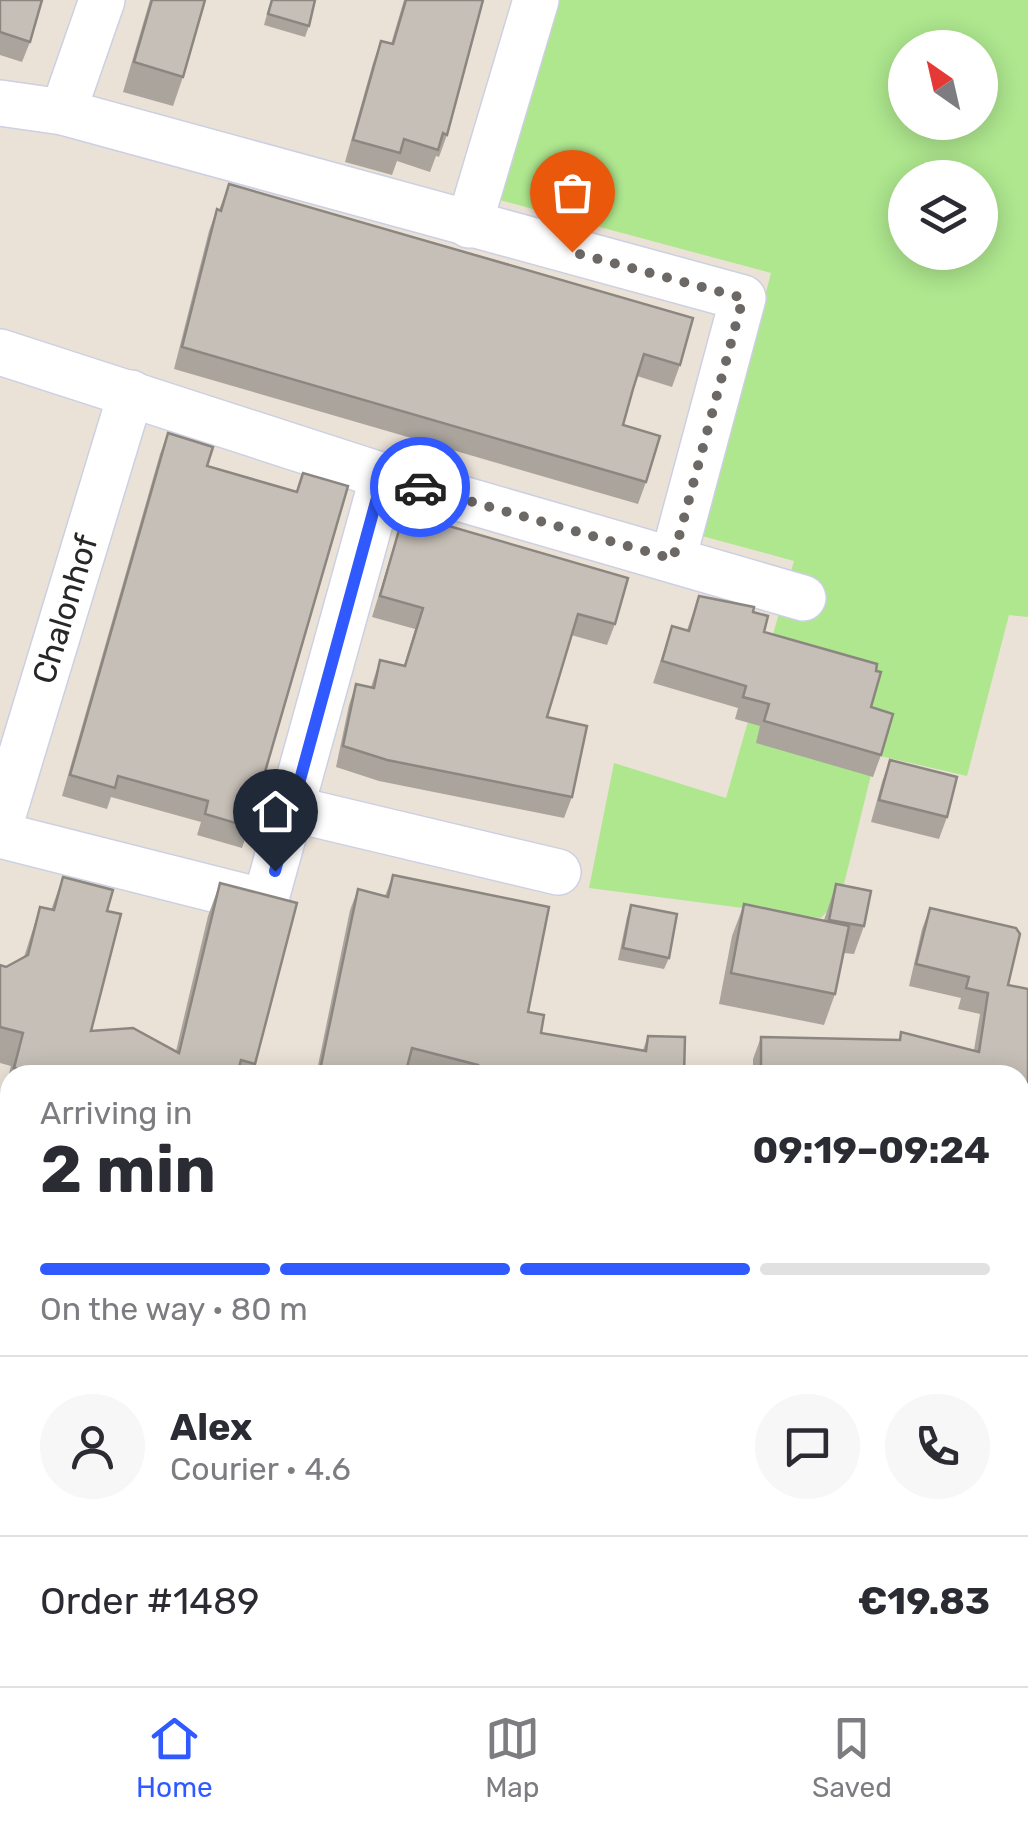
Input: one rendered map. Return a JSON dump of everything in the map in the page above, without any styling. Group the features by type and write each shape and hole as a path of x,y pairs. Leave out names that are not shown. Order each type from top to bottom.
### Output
{"street":[{"path":"63,112 102,0"},
{"path":"469,225 536,0"},
{"path":"2,113 63,112 743,298 673,559"},
{"path":"0,352 383,476 803,598"},
{"name":"Chalonhof","path":"0,825 131,393"},
{"path":"0,835 266,902 383,476"},
{"path":"293,809 558,872"}],"green space":[{"path":"553,0 1028,0 1028,617 1009,615 967,776 876,755 841,896 821,918 589,888 614,763 726,798 794,561 702,536 771,273 492,198"}],"building":[{"path":"0,0 42,0 30,42 0,32"},
{"path":"152,0 205,0 183,77 134,62"},
{"path":"272,0 315,0 309,26 268,14"},
{"path":"406,0 483,0 447,135 443,133 438,150 404,139 400,153 353,140 381,41 393,44"},
{"path":"229,184 693,318 680,365 644,354 633,389 623,425 660,436 646,482 182,347 217,209 221,211"},
{"path":"168,433 213,447 207,466 297,492 303,473 348,486 249,827 205,814 208,801 118,776 115,788 70,775"},
{"path":"404,513 628,578 615,624 578,614 547,717 587,726 572,797 387,760 343,746 356,684 374,688 380,660 405,666 423,608 380,596"},
{"path":"699,596 754,607 753,612 768,616 764,632 877,664 876,671 881,672 871,707 893,714 881,755 764,721 769,704 743,697 746,686 662,661 672,626 689,631"},
{"path":"890,760 957,777 947,817 879,800"},
{"path":"393,875 549,907 528,1012 544,1015 541,1033 646,1051 648,1036 685,1037 684,1065 478,1065 412,1048 408,1065 321,1065 358,889 388,897"},
{"path":"63,877 113,890 107,911 121,914 91,1031 133,1028 179,1053 220,883 297,903 255,1064 241,1060 240,1065 15,1065 23,1033 0,1027 0,965 6,967 28,955 40,907 54,910"},
{"path":"836,884 871,891 864,926 829,920"},
{"path":"744,904 849,926 835,994 731,973"},
{"path":"631,905 677,914 669,958 623,948"},
{"path":"930,908 1016,928 1020,934 1008,985 1028,989 1028,1065 761,1065 761,1037 900,1040 901,1032 979,1052 988,993 966,988 969,977 916,964"}],"way so far":[{"path":"420,487 673,559 743,298 572,252"}],"route":[{"path":"275,871 383,476 420,487"}]}
